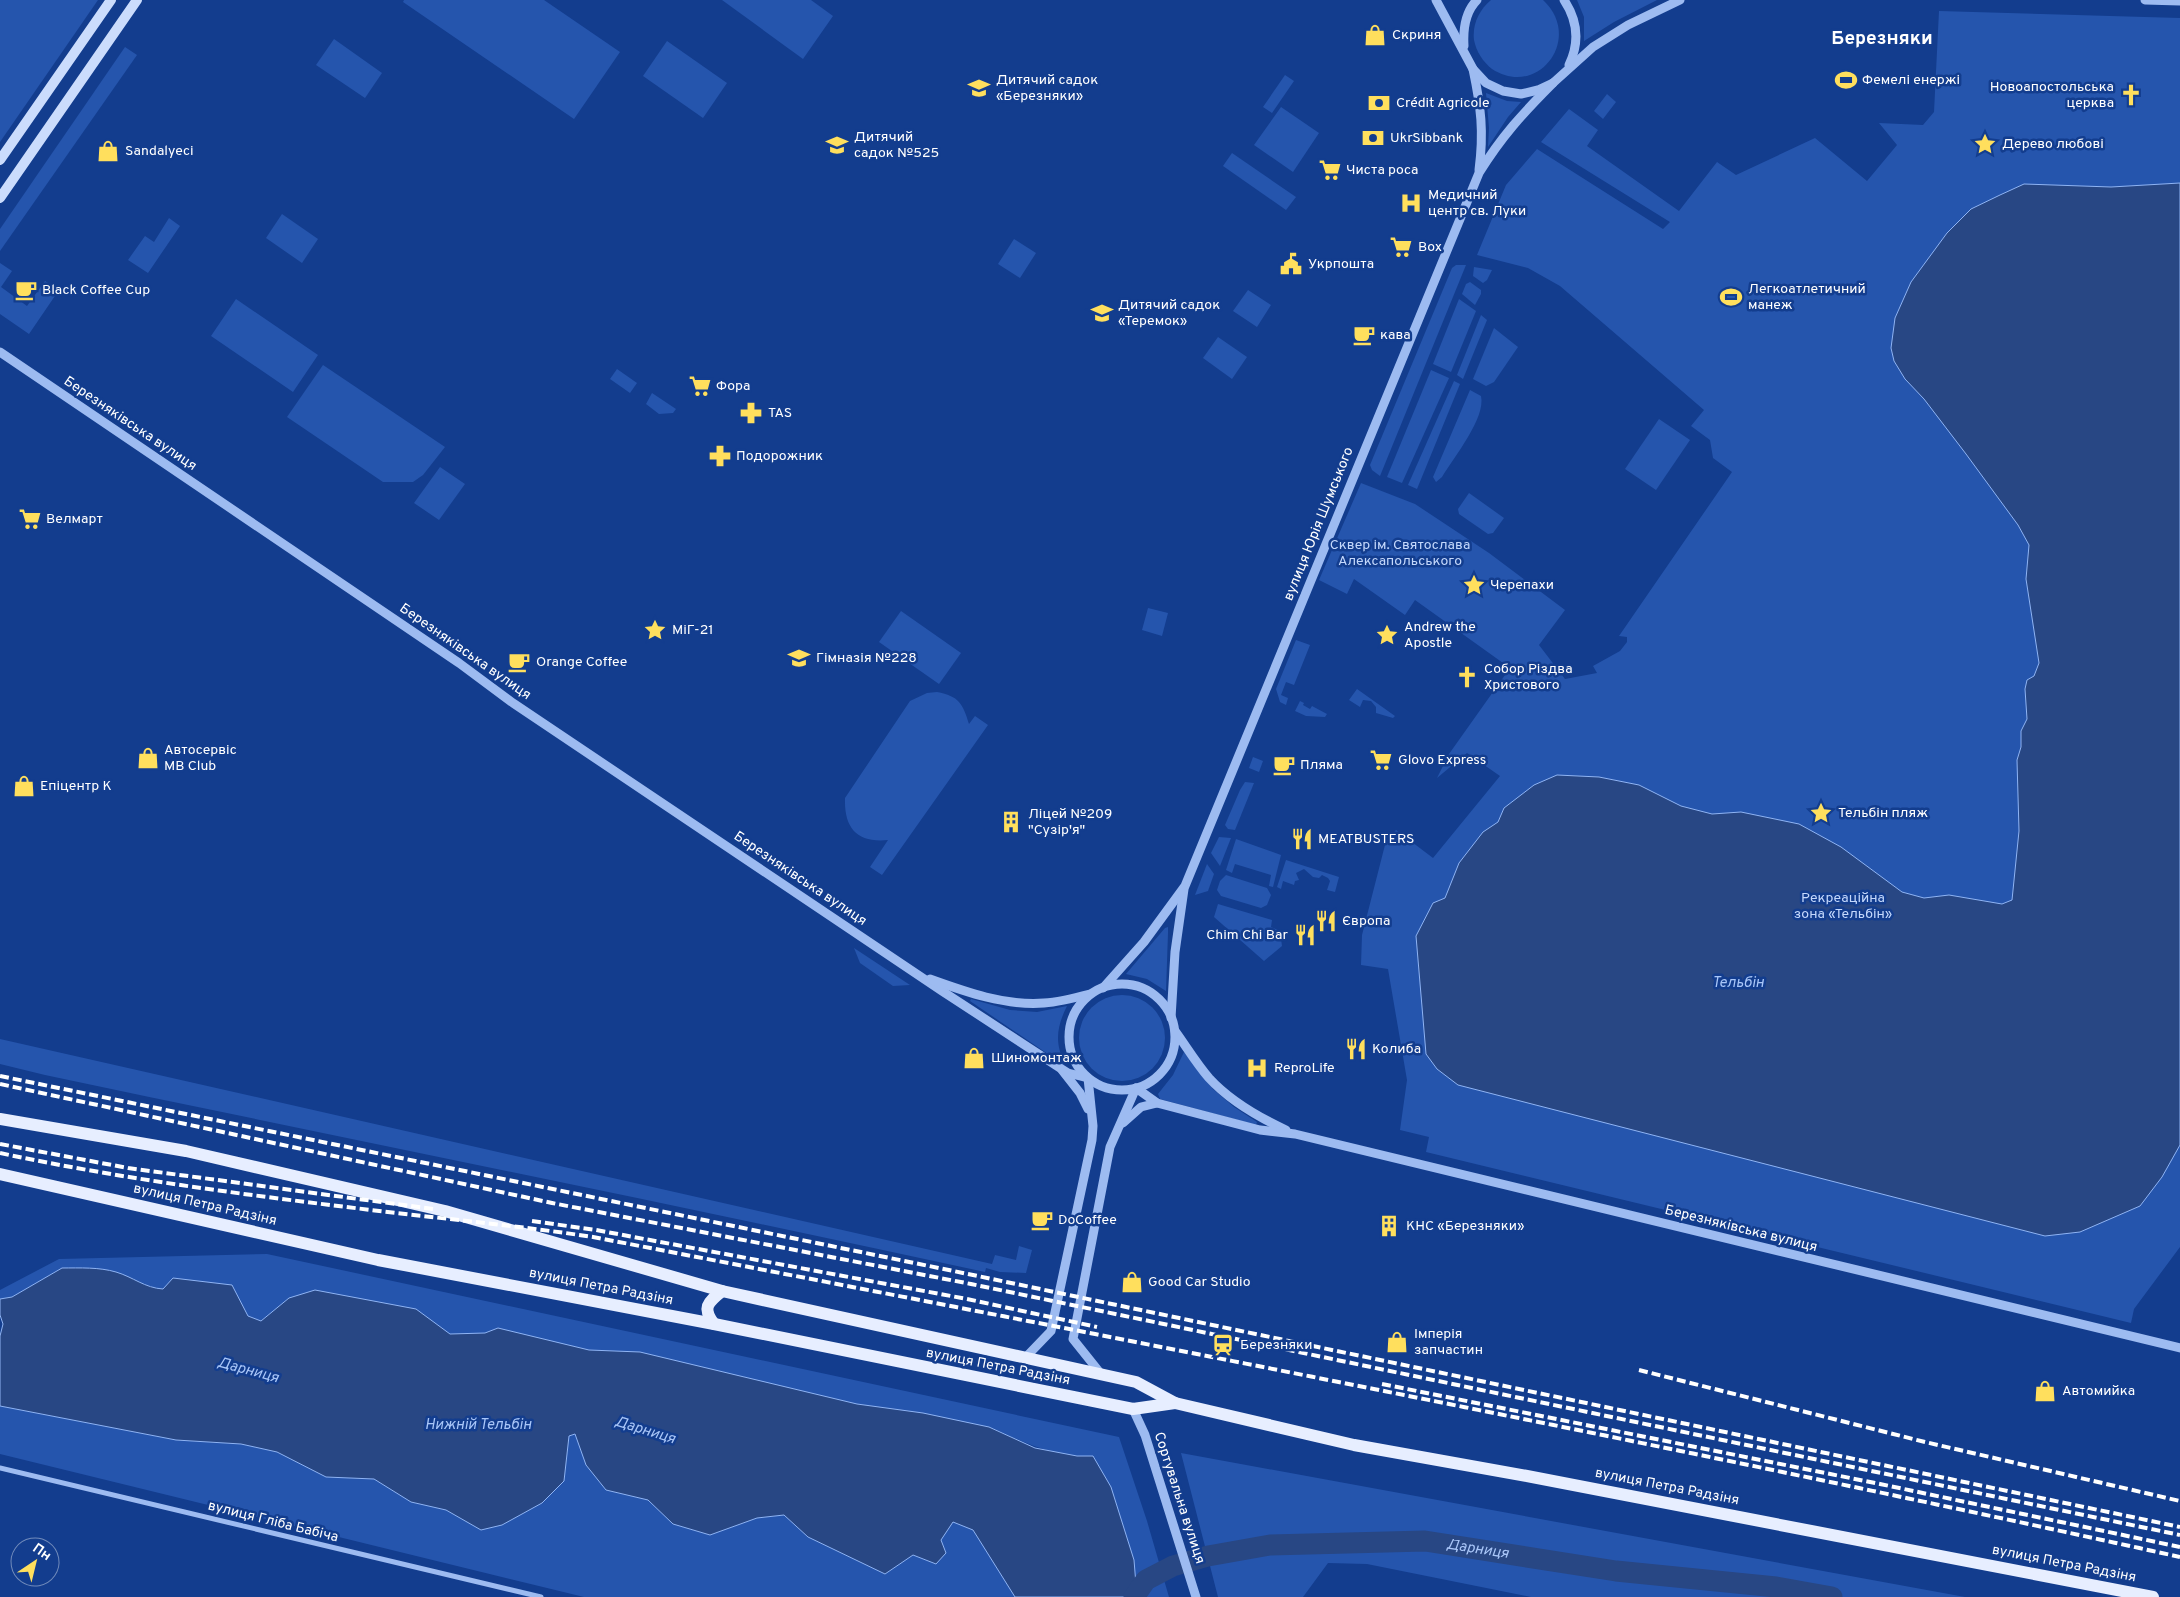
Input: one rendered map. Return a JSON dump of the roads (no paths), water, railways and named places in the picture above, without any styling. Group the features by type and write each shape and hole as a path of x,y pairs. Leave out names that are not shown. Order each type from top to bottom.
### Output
{"main road":[{"path":"0,160 111,0"},
{"path":"0,198 137,0"},
{"name":"вулиця Петра Радзіня","path":"0,1119 36,1127 186,1151 445,1211 722,1291 1026,1356 1136,1382 1175,1403 1354,1445 1537,1477 2153,1597"},
{"name":"вулиця Петра Радзіня","path":"0,1174 378,1260 714,1324 1133,1409 1175,1403"},
{"path":"714,1324 707,1315 707,1307 710,1300 722,1291"}],"street":[{"path":"1436,0 1473,69 1486,83 1503,91 1521,94 1538,90 1553,83"},
{"path":"1465,51 1463,34 1466,18 1476,0"},
{"path":"1564,0 1572,12 1577,33 1574,55 1568,68"},
{"name":"вулиця Юрія Шумського","path":"1171,1018 1175,952 1185,886 1479,173 1513,124 1568,68 1593,47 1628,25 1680,0"},
{"path":"2145,0 2180,1"},
{"name":"вулиця Юрія Шумського","path":"1473,69 1480,101 1483,140 1479,173"},
{"name":"Березняківська вулиця","path":"0,352 444,653 520,707 916,974 1068,1073 1088,1078"},
{"name":"вулиця Юрія Шумського","path":"1103,988 1144,942 1185,886"},
{"name":"Березняківська вулиця","path":"916,974 970,993 1016,1002 1047,1003 1092,994"},
{"path":"1120,985 1143,989 1158,999 1171,1018 1174,1030 1174,1048 1168,1064 1156,1078 1136,1088 1126,1090 1111,1089 1096,1084 1081,1070 1073,1057 1069,1032 1075,1012 1092,994 1103,988 1120,985"},
{"name":"Березняківська вулиця","path":"1174,1030 1201,1068 1219,1087 1257,1116 1295,1134"},
{"path":"1060,1068 1083,1098 1092,1121"},
{"path":"1026,1356 1051,1331 1091,1148 1092,1121 1088,1078"},
{"path":"1101,1374 1073,1339 1110,1151 1136,1088"},
{"name":"Березняківська вулиця","path":"1136,1088 1157,1103 1260,1130 1295,1134 2180,1348"},
{"path":"1116,1133 1124,1121 1137,1110 1157,1103"},
{"name":"Сортувальна вулиця","path":"1133,1409 1145,1435 1196,1597"},
{"name":"вулиця Гліба Бабіча","path":"0,1468 540,1597"}],"water":[{"name":"Тельбін","path":"2180,183 2180,1145 2162,1177 2140,1206 2080,1232 2045,1236 1458,1085 1437,1069 1426,1054 1416,936 1433,903 1445,898 1459,863 1483,832 1498,822 1504,808 1534,785 1557,775 1599,777 1639,785 1681,806 1712,814 1741,812 1799,824 1841,847 1902,892 1924,898 1949,895 2002,904 2012,900 2019,831 2017,760 2021,747 2021,731 2027,719 2025,689 2027,680 2034,676 2039,663 2026,579 2029,545 2018,525 1966,454 1924,399 1905,379 1894,361 1891,348 1895,318 1911,282 1947,233 1971,209 2000,195 2024,184 2111,187"},
{"name":"Нижній Тельбін","path":"62,1268 110,1270 150,1287 163,1289 173,1278 232,1285 248,1316 261,1321 289,1298 315,1290 416,1309 450,1334 485,1333 498,1328 589,1350 640,1352 857,1404 923,1413 989,1427 1035,1448 1077,1456 1093,1456 1111,1487 1134,1560 1137,1597 1015,1597 973,1530 953,1522 941,1540 946,1553 936,1564 913,1555 885,1574 808,1537 784,1515 757,1518 710,1535 673,1524 648,1500 606,1490 586,1465 575,1434 569,1436 564,1481 542,1503 502,1525 481,1530 446,1510 411,1502 374,1479 326,1477 277,1452 241,1444 176,1440 0,1406 0,1336 3,1324 0,1315 0,1299 12,1297"}],"waterway":[{"name":"Дарниця","path":"1134,1597 1146,1580 1173,1566 1208,1556 1270,1545 1425,1541 1616,1571 1776,1587 1832,1597"}],"railway":[{"path":"0,1076 973,1275 2180,1527"},
{"path":"0,1084 552,1203 971,1284 2180,1535"},
{"path":"0,1144 128,1168 433,1209"},
{"path":"0,1153 138,1179 593,1237 1189,1352 1586,1432 1784,1472 2180,1557"},
{"path":"532,1221 596,1230 967,1299 1097,1327"},
{"path":"1639,1370 1925,1442 2180,1501"},
{"path":"1382,1384 1880,1484 2180,1547"}],"place":[{"name":"Скриня","path":"1375,35"},
{"name":"Фемелі енержі","path":"1846,80"},
{"name":"Дитячий садок «Березняки»","path":"979,88"},
{"name":"Новоапостольська церква","path":"2131,95"},
{"name":"Crédit Agricole","path":"1379,103"},
{"name":"UkrSibbank","path":"1373,138"},
{"name":"Дерево любові","path":"1985,144"},
{"name":"Дитячий садок №525","path":"837,145"},
{"name":"Sandalyeci","path":"108,151"},
{"name":"Чиста роса","path":"1330,170"},
{"name":"Медичний центр св. Луки","path":"1411,203"},
{"name":"Box","path":"1401,247"},
{"name":"Укрпошта","path":"1291,264"},
{"name":"Black Coffee Cup","path":"26,290"},
{"name":"Легкоатлетичний манеж","path":"1731,297"},
{"name":"Дитячий садок «Теремок»","path":"1102,313"},
{"name":"кава","path":"1364,335"},
{"name":"Фора","path":"700,386"},
{"name":"TAS","path":"751,413"},
{"name":"Подорожник","path":"720,456"},
{"name":"Велмарт","path":"30,519"},
{"name":"Черепахи","path":"1474,585"},
{"name":"МіГ-21","path":"655,630"},
{"name":"Andrew the Apostle","path":"1387,635"},
{"name":"Гімназія №228","path":"799,658"},
{"name":"Orange Coffee","path":"519,662"},
{"name":"Собор Різдва Христового","path":"1467,677"},
{"name":"Автосервіс MB Club","path":"148,758"},
{"name":"Glovo Express","path":"1381,760"},
{"name":"Пляма","path":"1284,765"},
{"name":"Епіцентр К","path":"24,786"},
{"name":"Тельбін пляж","path":"1821,813"},
{"name":"Ліцей №209 \"Сузір'я\"","path":"1011,822"},
{"name":"MEATBUSTERS","path":"1302,839"},
{"name":"Європа","path":"1326,921"},
{"name":"Chim Chi Bar","path":"1305,935"},
{"name":"Колиба","path":"1356,1049"},
{"name":"Шиномонтаж","path":"974,1058"},
{"name":"ReproLife","path":"1257,1068"},
{"name":"DoCoffee","path":"1042,1220"},
{"name":"КНС «Березняки»","path":"1389,1226"},
{"name":"Good Car Studio","path":"1132,1282"},
{"name":"Імперія запчастин","path":"1397,1342"},
{"name":"Березняки","path":"1223,1345"},
{"name":"Автомийка","path":"2045,1391"}],"district":[{"name":"Березняки","path":"1882,39"}],"park label":[{"name":"Сквер ім. Святослава Алексапольського","path":"1400,554"},
{"name":"Рекреаційна зона «Тельбін»","path":"1843,906"}]}
